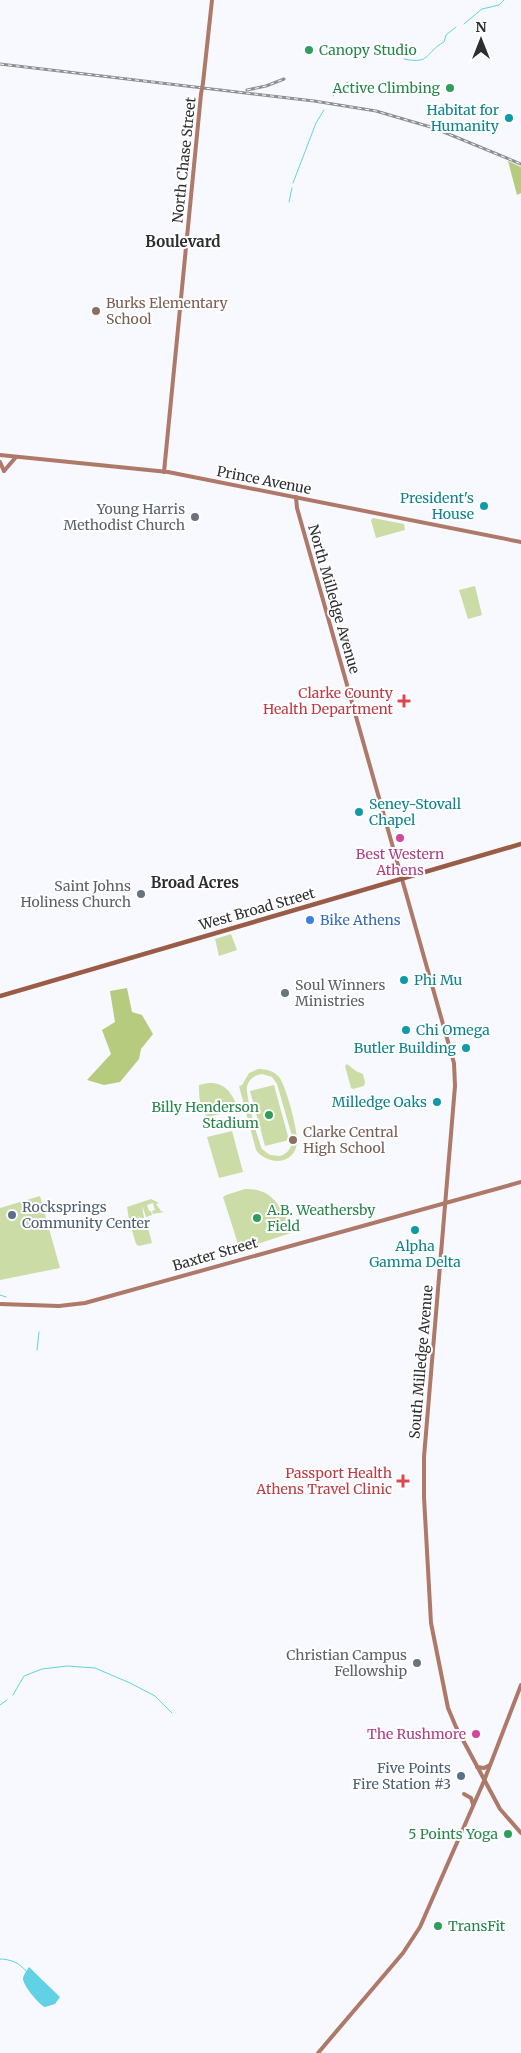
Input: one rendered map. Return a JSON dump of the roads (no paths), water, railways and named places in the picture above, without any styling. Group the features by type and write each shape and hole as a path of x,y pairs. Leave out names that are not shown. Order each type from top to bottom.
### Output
{"main road":[{"name":"North Chase Street","path":"164,472 212,0"},
{"name":"Prince Avenue","path":"0,455 164,472 521,542"},
{"path":"0,462 4,471 16,457"},
{"name":"North Milledge Avenue","path":"296,498 297,508 402,879"},
{"name":"West Broad Street","path":"0,996 521,844"},
{"name":"South Milledge Avenue","path":"402,879 455,1067 455,1086 424,1457 424,1497 431,1623 448,1708 456,1728 500,1809 521,1833"},
{"name":"Baxter Street","path":"0,1304 59,1306 85,1303 521,1182"},
{"path":"318,2053 403,1953 416,1934 427,1913 484,1781 521,1685"},
{"path":"477,1767 484,1768 490,1765"},
{"path":"464,1794 471,1798 473,1804"}],"water":[{"path":"29,1967 60,1997 55,2004 45,2007 28,1989 23,1978"}],"waterway":[{"path":"464,24 482,9 499,5 504,0"},
{"path":"404,59 424,59 444,42 446,35 456,27"},
{"path":"333,96 339,88 348,82"},
{"path":"293,183 316,123 324,110"},
{"path":"289,202 292,188"},
{"path":"0,1295 6,1297"},
{"path":"37,1350 39,1332"},
{"path":"13,1695 24,1676 42,1669 67,1666 95,1668 155,1696 172,1713"},
{"path":"0,1705 7,1700"},
{"path":"0,1959 14,1962 26,1971"}],"railway":[{"path":"0,64 314,101 376,111 434,128 521,164"},
{"path":"247,90 266,86 284,79"}],"place":[{"name":"Canopy Studio","path":"309,50"},
{"name":"Active Climbing","path":"450,88"},
{"name":"Habitat for Humanity","path":"509,118"},
{"name":"Burks Elementary School","path":"96,311"},
{"name":"President's House","path":"484,506"},
{"name":"Young Harris Methodist Church","path":"195,517"},
{"name":"Clarke County Health Department","path":"404,701"},
{"name":"Seney-Stovall Chapel","path":"359,812"},
{"name":"Best Western Athens","path":"400,838"},
{"name":"Saint Johns Holiness Church","path":"141,894"},
{"name":"Bike Athens","path":"310,920"},
{"name":"Phi Mu","path":"404,980"},
{"name":"Soul Winners Ministries","path":"285,993"},
{"name":"Chi Omega","path":"406,1030"},
{"name":"Butler Building","path":"466,1048"},
{"name":"Milledge Oaks","path":"437,1102"},
{"name":"Billy Henderson Stadium","path":"269,1115"},
{"name":"Clarke Central High School","path":"293,1140"},
{"name":"Rocksprings Community Center","path":"12,1215"},
{"name":"A.B. Weathersby Field","path":"257,1218"},
{"name":"Alpha Gamma Delta","path":"415,1230"},
{"name":"Passport Health Athens Travel Clinic","path":"403,1481"},
{"name":"Christian Campus Fellowship","path":"417,1663"},
{"name":"The Rushmore","path":"476,1734"},
{"name":"Five Points Fire Station #3","path":"461,1776"},
{"name":"5 Points Yoga","path":"508,1834"},
{"name":"TransFit","path":"438,1926"}],"district":[{"name":"Boulevard","path":"183,242"},
{"name":"Broad Acres","path":"195,883"}]}
